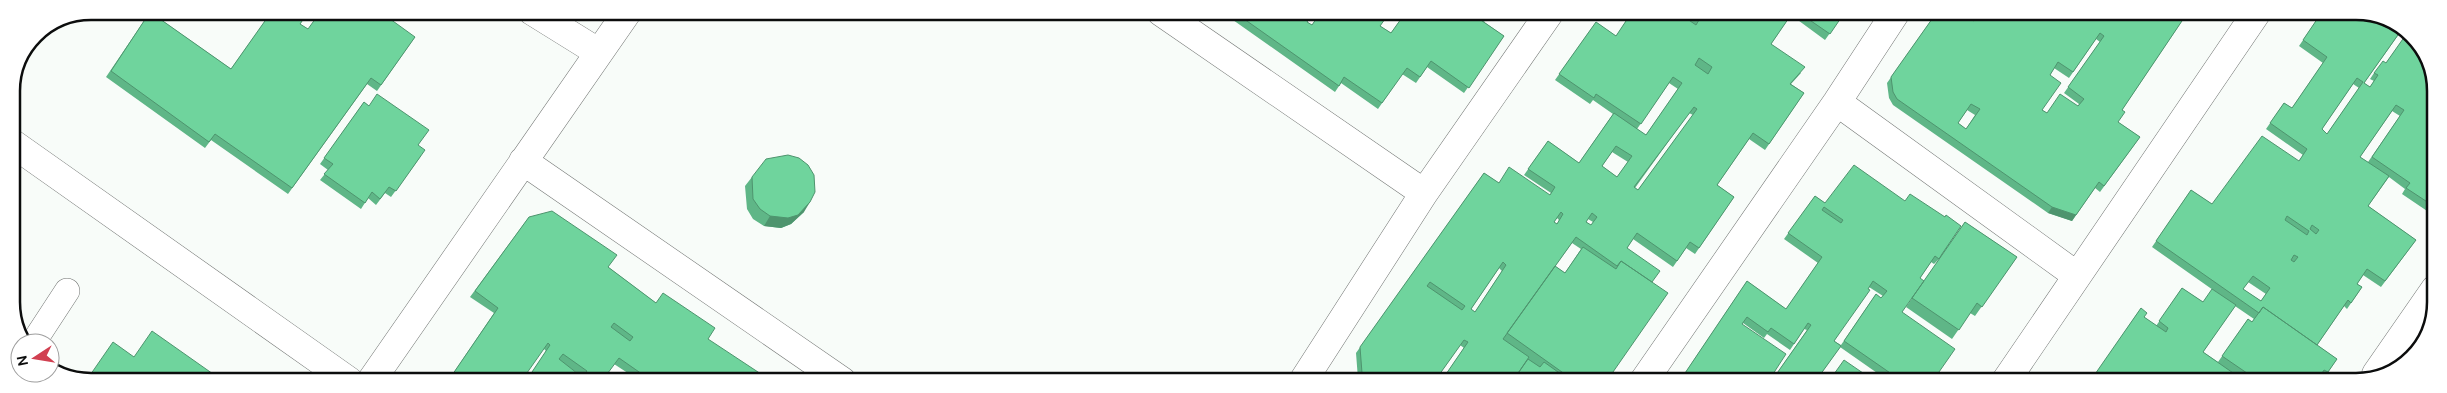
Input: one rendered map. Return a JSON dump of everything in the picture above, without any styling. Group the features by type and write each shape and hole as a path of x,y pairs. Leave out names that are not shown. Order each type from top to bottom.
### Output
{"street":[{"path":"546,20 598,52"},
{"path":"377,373 621,20"},
{"path":"1173,20 1424,193"},
{"path":"1309,373 1424,193 1544,20"},
{"path":"1649,373 1837,102 1891,20"},
{"path":"2011,373 2251,20"},
{"path":"1837,102 2076,275"},
{"path":"20,149 338,373"},
{"path":"523,161 830,373"},
{"path":"2379,369 2427,301"}],"lane":[{"path":"40,333 67,291"}],"building":[{"path":"145,20 161,20 231,69 266,20 303,20 300,24 308,29 314,20 391,20 415,37 381,85 371,78 292,188 215,134 209,142 111,71"},
{"path":"1246,20 1308,20 1307,22 1312,25 1315,20 1384,20 1380,26 1391,33 1400,20 1481,20 1504,36 1469,88 1431,61 1420,77 1407,68 1382,103 1344,77 1339,86"},
{"path":"1627,20 1689,20 1696,25 1699,20 1788,20 1771,44 1805,67 1790,84 1804,93 1769,144 1753,133 1717,185 1734,197 1699,248 1690,242 1677,261 1637,233 1627,248 1660,271 1652,282 1621,261 1617,266 1576,237 1503,339 1529,357 1518,373 1447,373 1468,342 1464,340 1440,373 1362,373 1360,347 1484,173 1499,183 1509,167 1550,195 1555,187 1528,169 1548,141 1579,163 1614,113 1646,135 1682,83 1673,77 1641,124 1596,94 1594,98 1559,74 1596,22 1616,36","holes":["1699,58 1712,67 1708,74 1695,65","1694,107 1697,109 1638,190 1634,187","1616,146 1632,156 1617,177 1602,166","1561,212 1563,214 1557,224 1554,222","1592,213 1597,217 1591,225 1586,222","1503,262 1506,265 1475,312 1471,309","1430,282 1465,306 1462,310 1427,286"]},
{"path":"1810,20 1840,20 1830,34"},
{"path":"1931,20 2183,20 2122,110 2125,112 2118,122 2140,137 2104,186 2099,182 2076,215 2052,207 1897,99 1893,92 1891,77","holes":["2100,33 2104,36 2068,87 2084,99 2078,106 2060,94 2047,113 2042,110 2061,83 2050,75 2058,62 2073,72","1971,104 1980,109 1966,129 1958,123"]},
{"path":"2317,20 2375,22 2388,27 2398,34 2364,83 2370,87 2378,75 2374,73 2383,61 2386,63 2403,39 2418,55 2426,77 2427,91 2427,202 2406,188 2410,183 2372,157 2404,110 2396,105 2360,157 2389,176 2368,206 2416,240 2385,281 2367,269 2357,284 2362,287 2351,303 2348,300 2317,345 2263,307 2259,313 2156,241 2191,190 2212,204 2262,136 2299,161 2307,149 2270,123 2284,103 2292,108 2327,57 2303,40","holes":["2357,78 2363,82 2327,134 2322,129","2287,216 2309,231 2307,235 2285,220","2312,225 2319,230 2316,234 2310,229","2294,255 2298,257 2294,262 2291,260","2253,276 2270,288 2261,301 2243,289"]},
{"path":"377,94 429,130 418,145 425,150 396,191 389,187 380,199 372,192 365,203 324,174 333,164 324,158 364,102 369,106"},
{"path":"788,155 799,158 808,165 814,175 815,192 810,202 798,215 788,218 770,216 760,209 753,199 752,177 766,159"},
{"path":"1854,165 1905,201 1910,194 1961,226 1939,259 1935,256 1920,278 1924,281 1902,312 1955,349 1938,373 1890,373 1844,341 1876,294 1881,298 1887,291 1873,281 1868,289 1870,290 1834,341 1841,346 1821,373 1777,373 1811,325 1808,323 1794,344 1771,328 1768,332 1747,317 1742,324 1786,354 1774,373 1685,373 1747,281 1786,309 1822,257 1788,233 1815,196 1825,203","holes":["1824,207 1843,220 1841,223 1822,210"]},
{"path":"552,211 617,255 608,267 656,303 663,293 715,328 708,339 759,373 641,373 619,358 608,373 585,373 587,371 563,354 559,359 577,373 531,373 550,345 548,343 527,373 453,373 498,308 475,291 529,217","holes":["614,323 633,337 630,341 611,327"]},
{"path":"1965,222 2017,257 1982,307 1977,303 1959,330 1912,298"},
{"path":"1583,247 1616,269 1621,261 1668,293 1612,373 1563,373 1507,333 1555,266 1565,273"},
{"path":"2182,288 2203,302 2212,289 2236,305 2203,352 2233,373 2096,373 2141,308 2147,313 2144,317 2166,332 2168,328 2159,321"},
{"path":"2263,307 2337,359 2328,372 2324,370 2322,373 2247,373 2222,356 2248,319 2252,322"},
{"path":"152,331 212,373 92,373 113,342 134,357"},
{"path":"1528,359 1540,367 1544,362 1559,373 1518,373"},
{"path":"1844,360 1863,373 1835,373"}]}
